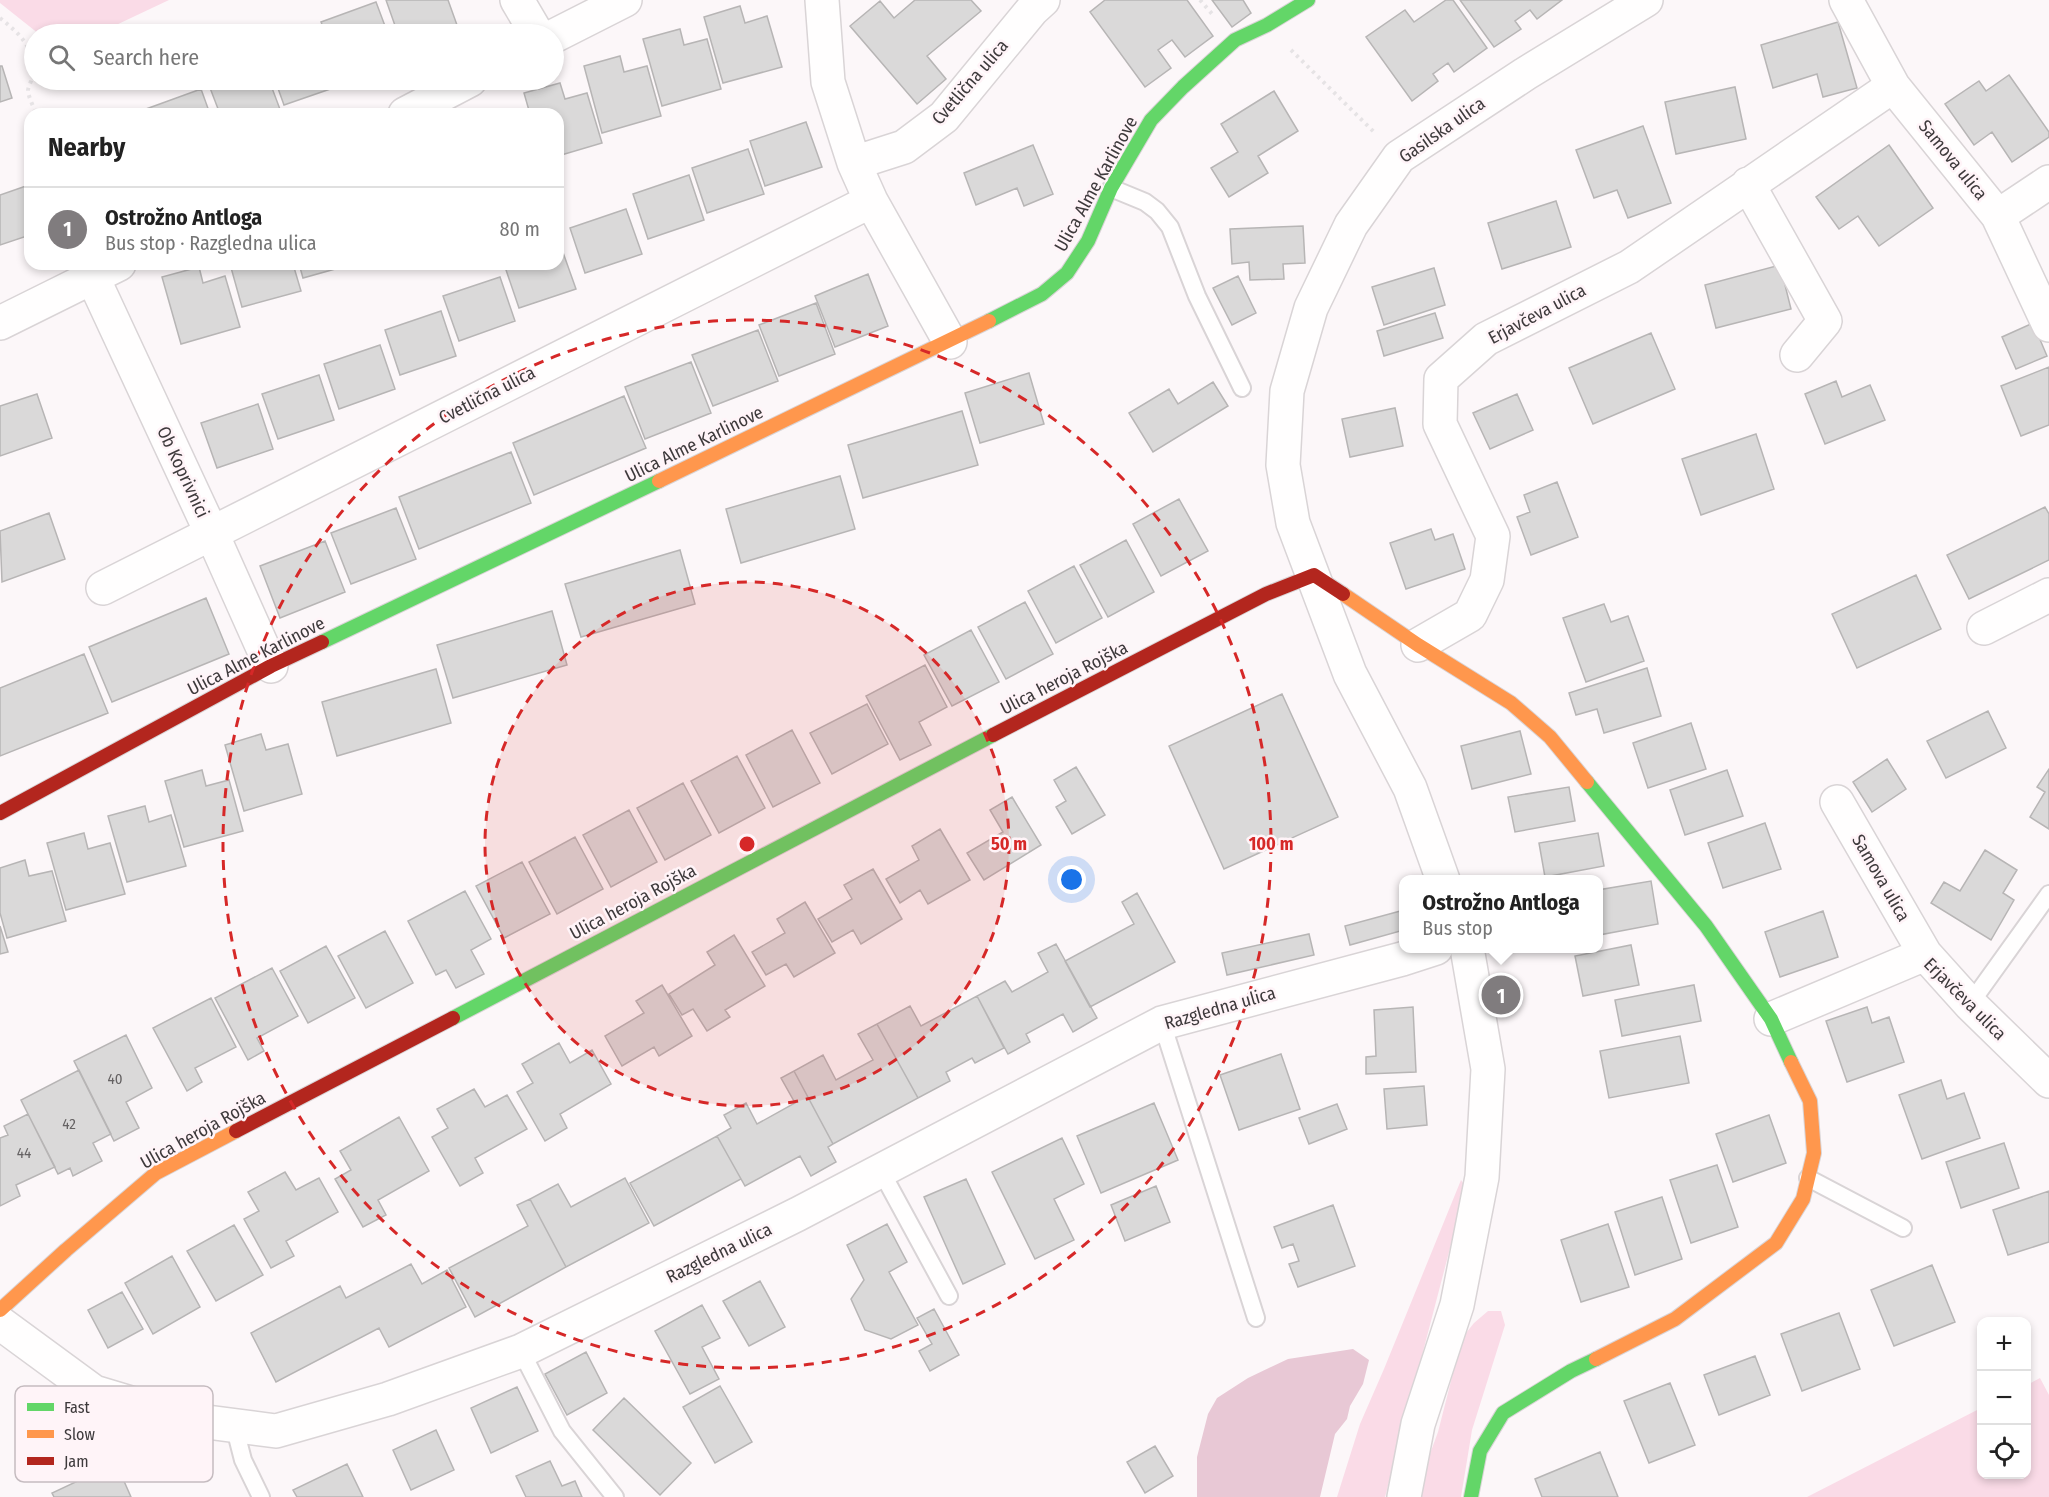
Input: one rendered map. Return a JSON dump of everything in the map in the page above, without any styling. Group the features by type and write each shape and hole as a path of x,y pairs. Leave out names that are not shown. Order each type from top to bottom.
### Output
{"street":[{"path":"517,0 531,24"},
{"path":"564,31 625,0"},
{"path":"822,0 828,82 854,163 871,201 950,342"},
{"name":"Cvetlična ulica","path":"854,163 904,147 944,117 1042,0"},
{"name":"Ulica Alme Karlinove","path":"0,813 271,666 950,342 1042,294 1067,273 1088,241 1111,188 1151,120 1182,87 1235,40 1267,26 1308,0"},
{"name":"Gasilska ulica","path":"1442,875 1410,788 1350,674 1293,523 1283,465 1287,391 1311,308 1351,225 1399,157 1525,74 1646,0"},
{"name":"Samova ulica","path":"1846,0 1893,86 1998,216 2049,325"},
{"name":"Erjavčeva ulica","path":"1418,645 1470,615 1487,580 1493,536 1440,424 1441,380 1486,339 1629,267 1893,86"},
{"path":"416,108 451,90"},
{"path":"1998,216 2049,182"},
{"path":"1748,184 1825,321 1797,355"},
{"name":"Cvetlična ulica","path":"103,588 871,201"},
{"name":"Ob Koprivnici","path":"0,323 106,271 212,534 271,666"},
{"path":"1314,575 1418,645 1511,703 1550,737 1706,926 1771,1019 1810,1101 1814,1153 1803,1199 1776,1243 1675,1319 1571,1371 1503,1413 1480,1451 1471,1497"},
{"name":"Ulica heroja Rojška","path":"0,1310 156,1173 1049,706 1266,594 1314,575"},
{"path":"1984,628 2049,595"},
{"name":"Samova ulica","path":"1837,802 1925,954"},
{"name":"Razgledna ulica","path":"213,1422 276,1431 388,1399 521,1351 798,1214 1162,1023 1421,953"},
{"path":"1404,1497 1418,1424 1457,1305 1482,1177 1488,1069 1468,953"},
{"name":"Erjavčeva ulica","path":"1771,1019 1925,954 1971,1004 2049,1081"},
{"name":"Razgledna ulica","path":"0,1323 86,1386"}],"lane":[{"path":"1111,188 1145,202 1157,211 1170,227 1197,296 1242,388"},
{"path":"1971,1004 2049,894"},
{"path":"1162,1023 1256,1318"},
{"path":"881,1171 949,1296"},
{"path":"1808,1178 1903,1228"},
{"path":"521,1351 562,1431 615,1497"},
{"path":"234,1425 243,1460 261,1497"}],"path":[{"path":"0,18 24,41"},
{"path":"1267,26 1399,157"},
{"path":"28,90 34,108"}],"shaded area":[{"path":"0,0 169,0 118,24 26,24 0,3"},
{"path":"1461,1180 1466,1187 1385,1497 1337,1497 1360,1424"},
{"path":"1488,1311 1501,1311 1505,1325 1472,1430 1461,1497 1419,1497 1423,1473 1438,1432 1462,1338"},
{"path":"1353,1349 1369,1360 1363,1384 1350,1406 1347,1419 1335,1434 1320,1497 1197,1497 1197,1457 1208,1414 1217,1398 1248,1378 1288,1359"},
{"path":"2040,1378 2049,1395 2049,1497 1807,1497 1977,1410 1977,1479 2031,1479 2031,1383"}],"building":[{"path":"386,0 448,0 457,24 394,24"},
{"path":"915,0 971,0 981,11 927,56 946,79 917,104 850,26 880,1 894,18"},
{"path":"1105,0 1187,0 1213,36 1185,57 1172,40 1158,50 1171,68 1145,87 1090,12"},
{"path":"1212,0 1243,0 1251,13 1232,27"},
{"path":"1446,0 1453,0 1487,48 1454,72 1448,63 1433,74 1438,81 1412,101 1366,37 1405,10 1414,22"},
{"path":"1460,0 1562,0 1537,19 1530,10 1515,21 1521,29 1494,47"},
{"path":"376,2 384,24 322,24 321,22"},
{"path":"740,6 745,23 767,16 782,67 723,83 704,17"},
{"path":"1838,22 1857,88 1823,97 1817,74 1773,88 1761,45"},
{"path":"680,29 684,45 707,39 721,89 662,106 643,39"},
{"path":"620,56 624,72 647,66 661,116 602,133 584,66"},
{"path":"0,66 2,66 12,98 0,102"},
{"path":"2009,75 2049,132 2049,137 2012,162 1992,132 1974,145 1945,104 1979,81 1986,91"},
{"path":"1735,87 1746,139 1676,154 1665,102"},
{"path":"201,90 208,108 149,108"},
{"path":"211,90 273,90 280,108 218,108"},
{"path":"279,90 327,90 284,105"},
{"path":"535,90 562,90 565,99 587,93 602,143 564,154 564,108 528,108 524,93"},
{"path":"1274,91 1298,131 1258,156 1268,173 1229,197 1211,168 1238,152 1221,124"},
{"path":"806,122 822,167 765,186 750,141"},
{"path":"1643,126 1671,203 1628,218 1617,190 1594,198 1576,150"},
{"path":"1033,145 1053,194 1024,206 1017,188 976,205 964,173"},
{"path":"1889,145 1933,208 1879,246 1858,216 1839,229 1816,197"},
{"path":"748,149 764,194 707,213 692,168"},
{"path":"689,175 704,220 648,239 633,194"},
{"path":"24,187 24,237 0,245 0,195"},
{"path":"1556,201 1571,247 1502,269 1488,223"},
{"path":"626,209 642,254 585,273 570,228"},
{"path":"1303,226 1305,263 1283,264 1284,279 1250,280 1249,262 1232,264 1230,229"},
{"path":"564,255 576,289 519,308 506,270 564,270"},
{"path":"1780,265 1791,309 1716,328 1705,285"},
{"path":"1434,268 1445,305 1384,325 1372,287"},
{"path":"188,270 200,270 203,283 225,276 240,327 181,344 162,277"},
{"path":"232,270 295,270 301,291 242,307"},
{"path":"301,270 332,270 303,278"},
{"path":"868,274 888,326 835,347 815,296"},
{"path":"1238,276 1256,313 1232,325 1213,288"},
{"path":"500,277 515,321 459,341 443,296"},
{"path":"816,303 835,354 779,376 759,325"},
{"path":"441,311 456,356 400,375 385,330"},
{"path":"1435,313 1443,338 1384,356 1377,331"},
{"path":"2033,323 2047,356 2016,369 2002,337"},
{"path":"758,330 778,381 713,406 692,355"},
{"path":"1651,333 1675,389 1593,424 1569,368"},
{"path":"380,345 395,389 339,409 324,364"},
{"path":"691,362 711,413 645,439 625,387"},
{"path":"2049,367 2049,425 2021,436 2001,386"},
{"path":"1029,373 1044,424 980,443 965,393"},
{"path":"319,375 334,420 278,439 262,394"},
{"path":"1836,381 1842,397 1870,385 1885,420 1825,444 1805,394"},
{"path":"1213,382 1228,406 1153,452 1129,413 1169,389 1178,404"},
{"path":"37,394 52,438 0,456 0,406"},
{"path":"1517,394 1533,430 1490,449 1473,413"},
{"path":"624,396 646,448 534,495 513,443"},
{"path":"258,404 273,449 217,468 201,423"},
{"path":"1395,408 1403,446 1350,457 1342,419"},
{"path":"962,411 978,465 863,498 848,445"},
{"path":"1756,434 1774,489 1701,515 1682,459"},
{"path":"511,452 531,503 419,549 399,497"},
{"path":"840,476 855,529 741,563 726,509"},
{"path":"1557,482 1578,537 1531,555 1517,517 1530,512 1524,495"},
{"path":"1179,499 1208,551 1161,576 1133,524"},
{"path":"2045,507 2049,514 2049,560 1969,599 1947,555"},
{"path":"396,508 416,559 351,584 331,533"},
{"path":"49,513 65,559 2,582 0,531"},
{"path":"1431,529 1435,540 1453,534 1465,569 1406,589 1390,543"},
{"path":"1126,540 1154,592 1108,617 1080,565"},
{"path":"325,541 345,592 280,618 260,566"},
{"path":"680,550 695,604 581,637 565,584"},
{"path":"1074,566 1102,618 1056,643 1028,591"},
{"path":"1916,575 1941,629 1857,668 1832,614"},
{"path":"206,598 229,654 112,702 89,647"},
{"path":"1025,602 1053,654 1006,679 978,627"},
{"path":"1604,604 1611,622 1628,616 1644,661 1586,682 1563,618"},
{"path":"552,611 567,665 453,698 437,645"},
{"path":"971,630 999,682 952,706 924,655"},
{"path":"84,654 108,713 0,756 0,688"},
{"path":"925,665 947,707 919,722 931,745 900,760 866,696"},
{"path":"1647,668 1661,716 1604,733 1597,709 1576,715 1569,693"},
{"path":"436,669 451,723 337,756 322,702"},
{"path":"1282,694 1338,817 1224,869 1169,746"},
{"path":"867,704 888,744 832,774 810,733"},
{"path":"1988,711 2006,748 1946,778 1927,741"},
{"path":"1691,723 1706,769 1648,788 1633,743"},
{"path":"792,730 820,783 773,807 746,755"},
{"path":"1520,731 1531,774 1472,789 1461,746"},
{"path":"261,734 266,750 288,744 302,794 244,811 225,745"},
{"path":"737,756 765,808 719,833 691,781"},
{"path":"1887,759 1906,789 1872,812 1853,782"},
{"path":"1076,767 1105,815 1072,834 1056,807 1066,801 1054,780"},
{"path":"2049,769 2049,829 2030,817 2045,792 2037,787"},
{"path":"202,770 206,786 229,780 243,831 184,847 165,781"},
{"path":"1727,770 1743,816 1685,835 1670,790"},
{"path":"683,783 711,835 665,860 637,808"},
{"path":"1569,787 1575,821 1515,832 1508,797"},
{"path":"1012,797 1041,845 984,880 967,853 1003,832 990,810"},
{"path":"145,806 149,822 171,815 186,866 127,882 108,816"},
{"path":"629,810 657,862 611,887 583,835"},
{"path":"1765,823 1781,869 1723,888 1708,843"},
{"path":"940,829 970,880 928,904 920,890 900,903 886,879 919,860 912,846"},
{"path":"84,833 88,849 110,843 125,894 66,910 47,843"},
{"path":"1598,833 1604,866 1545,875 1539,843"},
{"path":"575,837 603,889 557,914 529,862"},
{"path":"1985,850 2017,870 2003,893 2014,900 1991,940 1931,903 1944,882 1960,891"},
{"path":"25,860 29,876 52,871 66,921 7,938 0,913 0,868"},
{"path":"522,862 550,914 504,938 476,886"},
{"path":"873,869 902,919 861,944 853,930 832,942 818,919 852,899 844,885"},
{"path":"1651,881 1658,924 1603,934 1603,889"},
{"path":"465,891 491,939 471,950 484,974 456,988 446,970 436,975 408,921"},
{"path":"1137,893 1175,962 1090,1007 1065,961 1134,924 1122,902"},
{"path":"805,902 835,953 794,977 786,964 766,975 752,952 785,933 777,919"},
{"path":"1399,911 1399,931 1350,945 1345,926"},
{"path":"1823,911 1838,957 1780,977 1765,932"},
{"path":"0,926 8,952 0,954"},
{"path":"385,931 413,983 366,1008 338,956"},
{"path":"1309,934 1314,955 1227,975 1222,953"},
{"path":"734,935 765,986 725,1010 730,1017 707,1031 693,1009 682,1015 669,994 715,965 707,952"},
{"path":"1056,944 1097,1018 1073,1032 1063,1014 1026,1034 1030,1042 1008,1054 977,996 1005,981 1012,992 1048,972 1038,953"},
{"path":"1631,945 1639,985 1583,996 1575,956 1603,953 1603,950"},
{"path":"326,946 355,998 308,1023 280,971"},
{"path":"272,968 298,1016 257,1038 264,1051 248,1060 215,998"},
{"path":"662,985 692,1036 659,1056 654,1047 622,1066 605,1036 644,1013 636,1001"},
{"path":"1694,985 1701,1021 1622,1036 1615,1000"},
{"path":"977,996 1004,1048 975,1063 972,1058 946,1072 950,1081 918,1098 877,1024 910,1006 921,1026"},
{"path":"211,998 236,1047 195,1068 202,1082 187,1091 153,1028"},
{"path":"1413,1007 1416,1072 1366,1074 1366,1057 1376,1056 1374,1010"},
{"path":"1867,1007 1872,1023 1889,1017 1904,1062 1847,1082 1826,1021"},
{"path":"877,1024 918,1098 833,1144 794,1071 823,1055 836,1080 873,1060 858,1034"},
{"path":"126,1035 152,1088 126,1102 139,1128 114,1141 74,1061"},
{"path":"1680,1036 1689,1083 1609,1098 1600,1051"},
{"path":"559,1043 570,1063 592,1050 611,1084 560,1114 567,1128 545,1141 517,1092 533,1083 522,1064"},
{"path":"1281,1054 1300,1109 1239,1130 1220,1075"},
{"path":"79,1070 111,1134 93,1143 102,1161 73,1176 70,1168 58,1174 21,1100"},
{"path":"794,1071 833,1144 828,1147 836,1162 811,1176 800,1156 745,1186 717,1136 731,1128 724,1115 746,1103 757,1124 795,1103 781,1078"},
{"path":"1941,1080 1947,1099 1964,1093 1980,1138 1922,1159 1899,1095"},
{"path":"1424,1086 1427,1125 1387,1129 1384,1089"},
{"path":"474,1089 485,1107 507,1095 527,1129 475,1158 483,1173 460,1186 432,1137 448,1128 437,1109"},
{"path":"1154,1103 1178,1160 1101,1193 1077,1136"},
{"path":"1337,1104 1347,1129 1309,1144 1299,1118"},
{"path":"28,1114 55,1167 16,1185 20,1196 0,1206 0,1138 8,1135 4,1126"},
{"path":"1769,1115 1786,1163 1733,1182 1716,1134"},
{"path":"399,1117 429,1171 378,1200 386,1215 363,1227 335,1179 351,1170 340,1151"},
{"path":"717,1136 741,1179 654,1226 630,1183"},
{"path":"1062,1138 1084,1184 1054,1199 1074,1240 1035,1259 992,1172"},
{"path":"2004,1143 2019,1188 1961,1208 1946,1162"},
{"path":"1717,1165 1738,1227 1691,1243 1670,1180"},
{"path":"285,1172 296,1190 319,1178 338,1212 286,1241 294,1256 271,1268 244,1219 259,1211 248,1192"},
{"path":"625,1178 649,1223 566,1267 530,1199 558,1184 571,1207"},
{"path":"966,1179 1005,1264 963,1284 924,1197"},
{"path":"1156,1186 1170,1222 1125,1241 1111,1205"},
{"path":"2049,1191 2049,1242 2008,1255 1993,1210"},
{"path":"1662,1197 1682,1259 1635,1275 1615,1212"},
{"path":"530,1199 566,1267 475,1317 449,1268 528,1226 517,1205"},
{"path":"1333,1205 1355,1266 1298,1287 1289,1264 1299,1261 1293,1244 1282,1248 1274,1227"},
{"path":"887,1224 907,1262 889,1272 918,1325 891,1339 865,1330 851,1299 864,1280 847,1245"},
{"path":"1608,1224 1629,1287 1581,1302 1561,1240"},
{"path":"234,1225 263,1275 216,1301 187,1251"},
{"path":"172,1256 200,1307 153,1334 125,1283"},
{"path":"411,1264 422,1284 447,1270 466,1307 389,1347 379,1328 276,1382 251,1333 340,1286 346,1298"},
{"path":"1932,1265 1955,1322 1894,1346 1871,1290"},
{"path":"760,1281 785,1327 749,1346 723,1301"},
{"path":"122,1292 143,1329 108,1348 88,1310"},
{"path":"702,1305 720,1338 702,1347 719,1379 690,1394 655,1331"},
{"path":"934,1309 959,1355 930,1371 919,1351 932,1344 917,1318"},
{"path":"1839,1313 1860,1369 1802,1391 1781,1334"},
{"path":"586,1352 607,1393 567,1415 545,1374"},
{"path":"1755,1356 1770,1395 1719,1415 1704,1375"},
{"path":"1670,1383 1695,1445 1649,1463 1624,1401"},
{"path":"720,1386 752,1442 715,1463 683,1407"},
{"path":"517,1387 538,1431 491,1453 471,1408"},
{"path":"624,1398 691,1463 660,1495 593,1430"},
{"path":"436,1430 454,1470 411,1490 393,1450"},
{"path":"1155,1446 1173,1476 1145,1493 1127,1462"},
{"path":"1600,1452 1618,1497 1542,1497 1535,1479"},
{"path":"550,1461 562,1486 575,1481 582,1497 526,1497 516,1476"},
{"path":"347,1464 363,1497 297,1497 293,1490"},
{"path":"75,1482 124,1482 131,1497 54,1497 52,1493"}],"traffic: fast":[{"path":"989,321 1042,294 1067,273 1088,241 1111,188 1151,120 1183,87 1235,40 1267,25 1308,0"},
{"path":"322,642 659,481"},
{"path":"453,1018 993,735"},
{"path":"1587,782 1706,926 1771,1019 1791,1062"},
{"path":"1471,1497 1480,1451 1503,1413 1571,1371 1596,1359"}],"traffic: slow":[{"path":"659,481 989,321"},
{"path":"1343,594 1418,645 1511,703 1550,737 1587,782"},
{"path":"1596,1359 1675,1319 1776,1243 1803,1199 1814,1153 1810,1101 1791,1062"},
{"path":"0,1310 156,1173 236,1131"}],"traffic: jam":[{"path":"993,735 1266,594 1314,575 1343,594"},
{"path":"0,813 271,666 322,642"},
{"path":"236,1131 453,1018"}],"place":[{"name":"Ostrožno Antloga","path":"1501,995"}]}
